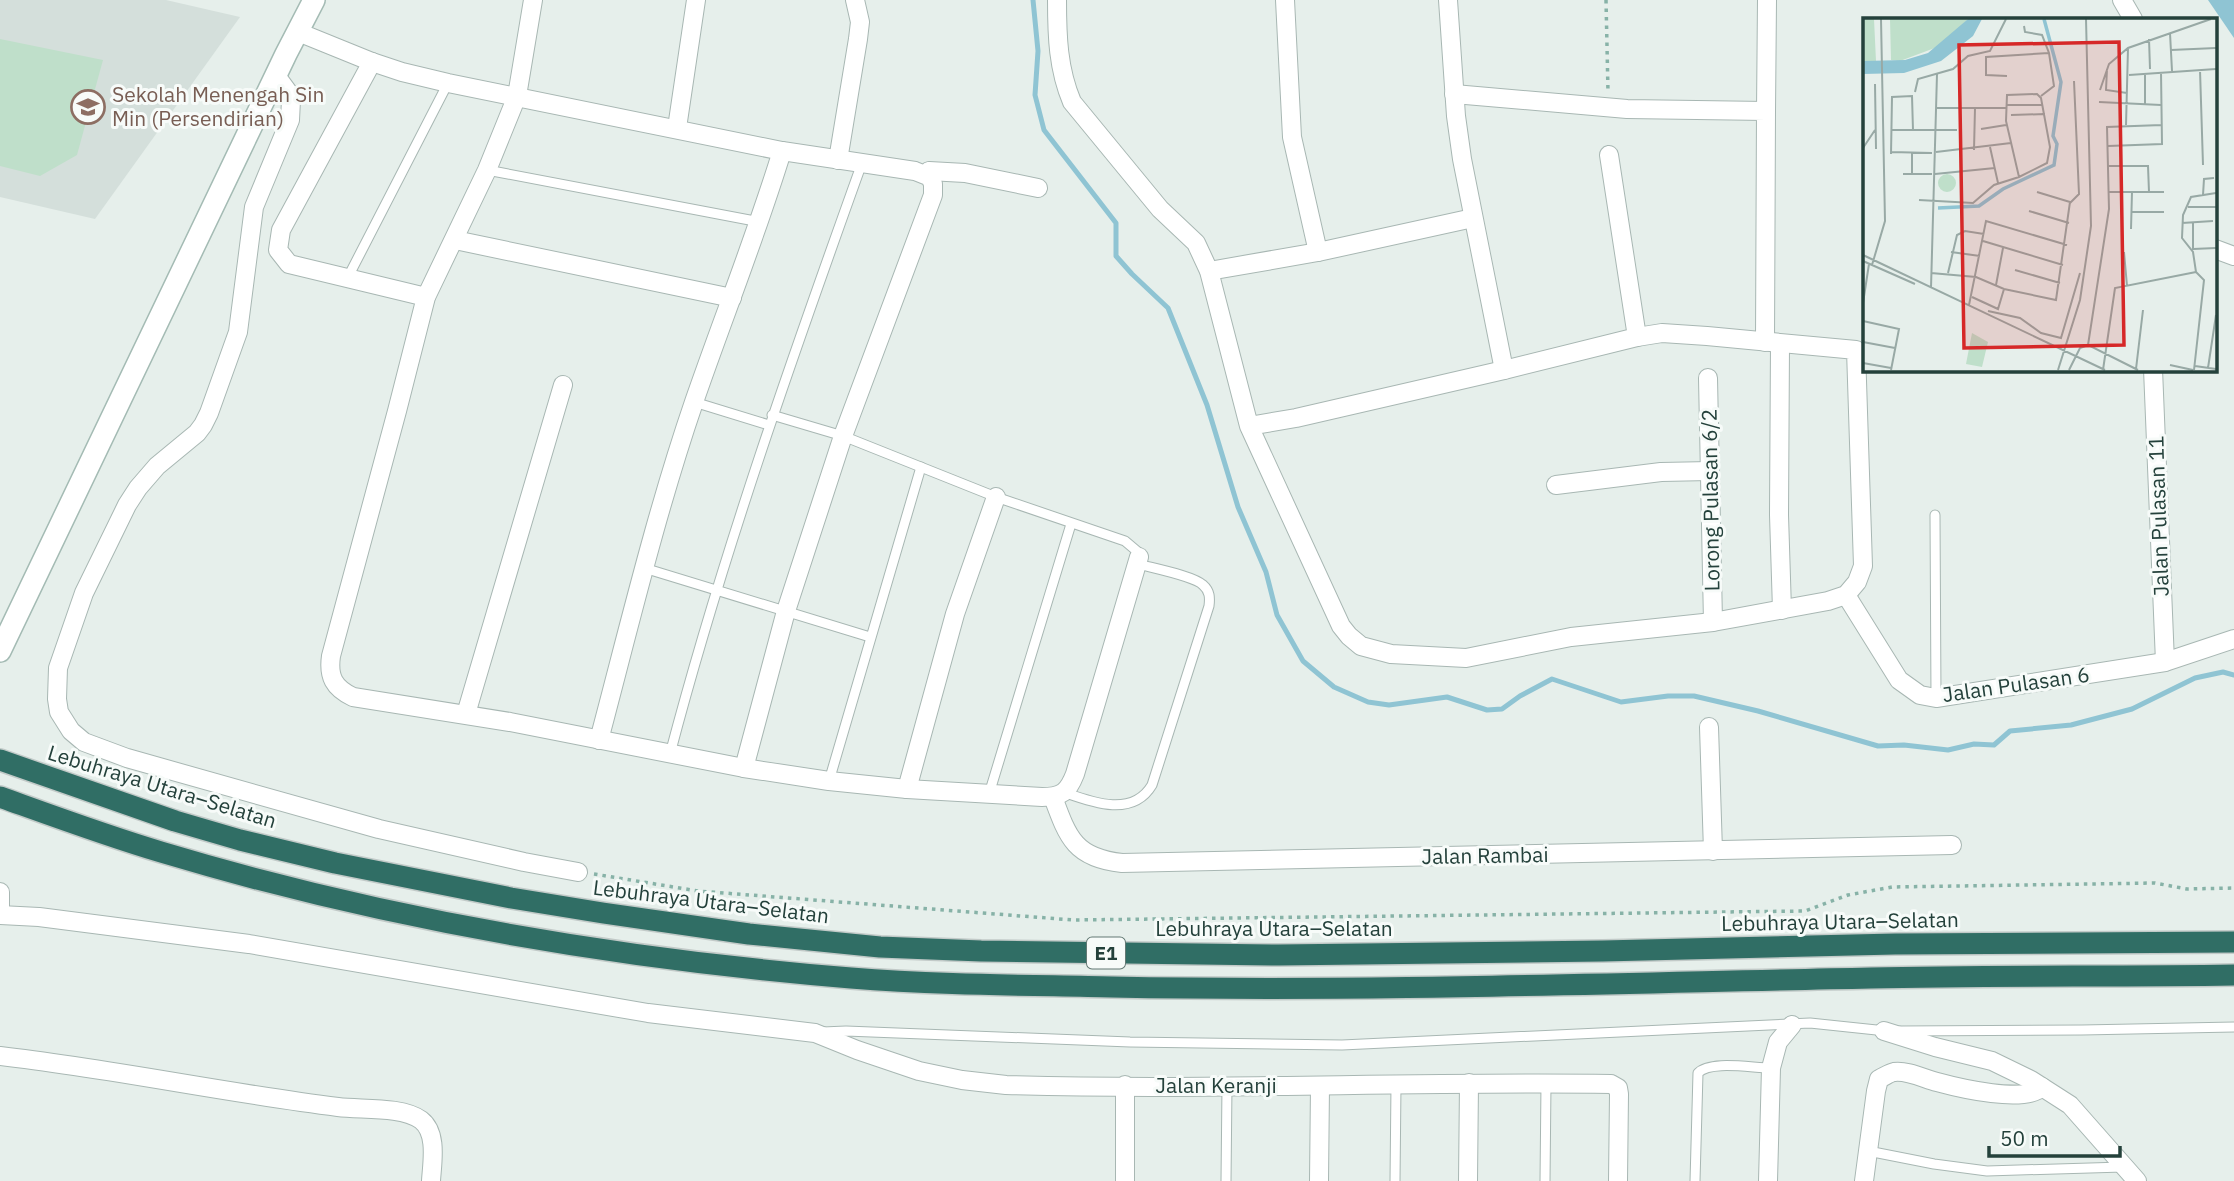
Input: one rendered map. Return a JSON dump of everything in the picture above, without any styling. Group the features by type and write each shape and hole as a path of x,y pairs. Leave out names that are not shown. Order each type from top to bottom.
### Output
{"highway":[{"name":"Lebuhraya Utara–Selatan","path":"0,760 175,821 335,863 603,914 748,934 880,947 1279,955 1895,944 2234,943"},
{"name":"E1","path":"0,797 156,851 300,890 395,912 640,954 848,978 927,983 1241,990 1869,978 2234,975"}],"main road":[{"path":"0,651 314,0"}],"street":[{"path":"533,0 517,96 487,170 426,298 331,656 331,676 335,686 353,698 466,714 744,768 829,781 989,794 1060,795 1076,774 1138,561"},
{"path":"677,128 696,0"},
{"path":"838,160 860,22 855,0"},
{"path":"1057,0 1057,29 1063,81 1072,102 1160,209 1196,243 1209,271 1249,426 1341,625 1361,646 1391,654 1466,658 1571,637 1713,622 1828,601 1846,595 1857,582 1863,566 1856,350 1662,333 1296,418 1249,426"},
{"path":"1285,0 1292,137 1318,252"},
{"path":"1448,0 1460,148 1504,370"},
{"path":"1767,0 1766,111 1782,610"},
{"path":"2122,0 2132,18"},
{"path":"298,32 372,62 447,83 782,151 915,171 930,177"},
{"path":"372,62 281,230 278,250 289,264 426,298"},
{"path":"277,77 291,100 290,120 254,207 242,307 230,357 203,425 147,476 127,505 95,567 70,629 58,668 59,712 71,731 85,742 127,758 379,829 578,872"},
{"path":"1454,94 1608,108 1766,111"},
{"path":"599,740 644,568 694,402 760,222 782,151"},
{"path":"1609,155 1637,337"},
{"path":"744,768 786,611 843,436 933,195 929,171 953,171 1038,188"},
{"path":"1209,271 1318,252 1473,218"},
{"path":"455,240 732,298"},
{"path":"2216,248 2234,256"},
{"name":"Jalan Pulasan 11","path":"2153,371 2165,662"},
{"name":"Lorong Pulasan 6/2","path":"1708,377 1713,622"},
{"path":"466,714 563,385"},
{"path":"1556,485 1661,472 1710,471"},
{"path":"907,789 955,614 996,497"},
{"name":"Jalan Pulasan 6","path":"1846,595 1899,680 1920,695 1936,698 2165,662 2234,639"},
{"path":"1709,727 1713,850"},
{"name":"Jalan Rambai","path":"1060,795 1063,823 1081,850 1100,860 1122,863 1952,845"},
{"path":"0,892 0,915"},
{"name":"Jalan Keranji","path":"0,915 39,917 249,944 648,1013 815,1033 919,1070 962,1080 1006,1085 1320,1087 1469,1083 1611,1084 1618,1088 1619,1094 1618,1181"},
{"path":"1768,1181 1771,1068 1778,1042 1793,1025"},
{"path":"1884,1031 1999,1063 2042,1087 2070,1105 2137,1181"},
{"path":"0,1056 290,1101 382,1110 415,1117 428,1127 431,1135 431,1181"},
{"path":"1864,1181 1879,1079 1895,1072 1946,1085 2012,1095 2036,1093 2042,1087"},
{"path":"1468,1181 1469,1083"},
{"path":"1125,1085 1125,1181"},
{"path":"1319,1181 1320,1087"}],"lane":[{"path":"347,279 447,83"},
{"path":"669,754 716,590 771,420 862,163"},
{"path":"487,170 760,222"},
{"path":"694,402 843,436 996,497 1125,541 1138,552 1138,561 1198,581 1206,588 1209,606 1148,792 1139,800 1121,805 1060,795"},
{"path":"829,781 921,467"},
{"path":"1935,515 1936,698"},
{"path":"989,794 1071,524"},
{"path":"644,568 870,638"},
{"path":"815,1033 846,1031 1130,1042 1342,1045 1793,1025 1838,1025 1884,1031 2082,1031 2234,1027"},
{"path":"1695,1181 1698,1073 1702,1069 1717,1066 1771,1068"},
{"path":"1545,1181 1546,1083"},
{"path":"1395,1181 1396,1085"},
{"path":"1226,1181 1227,1086"},
{"path":"1868,1151 1987,1171 2125,1167"}],"path":[{"path":"1606,0 1608,108"},
{"path":"578,872 698,891 1073,920 1805,911 1847,895 1892,887 2155,883 2187,888 2234,888"}],"shaded area":[{"name":"Sekolah Menengah Sin Min (Persendirian)","path":"0,0 166,0 240,17 95,219 0,197"}],"green space":[{"path":"0,39 103,60 77,155 40,176 0,166"}],"water":[{"path":"2208,0 2234,0 2234,38"}],"waterway":[{"path":"1033,0 1038,51 1035,95 1044,130 1116,223 1116,256 1168,308 1207,405 1238,507 1266,572 1277,615 1303,661 1334,687 1368,702 1389,705 1447,697 1487,710 1502,709 1552,679 1621,702 1668,696 1694,696 1758,711 1878,746 1904,745 1948,750 1974,744 1994,745 2010,731 2071,725 2132,709 2195,678 2223,672 2234,675"}],"place":[{"name":"Sekolah Menengah Sin Min (Persendirian)","path":"88,107"}]}
